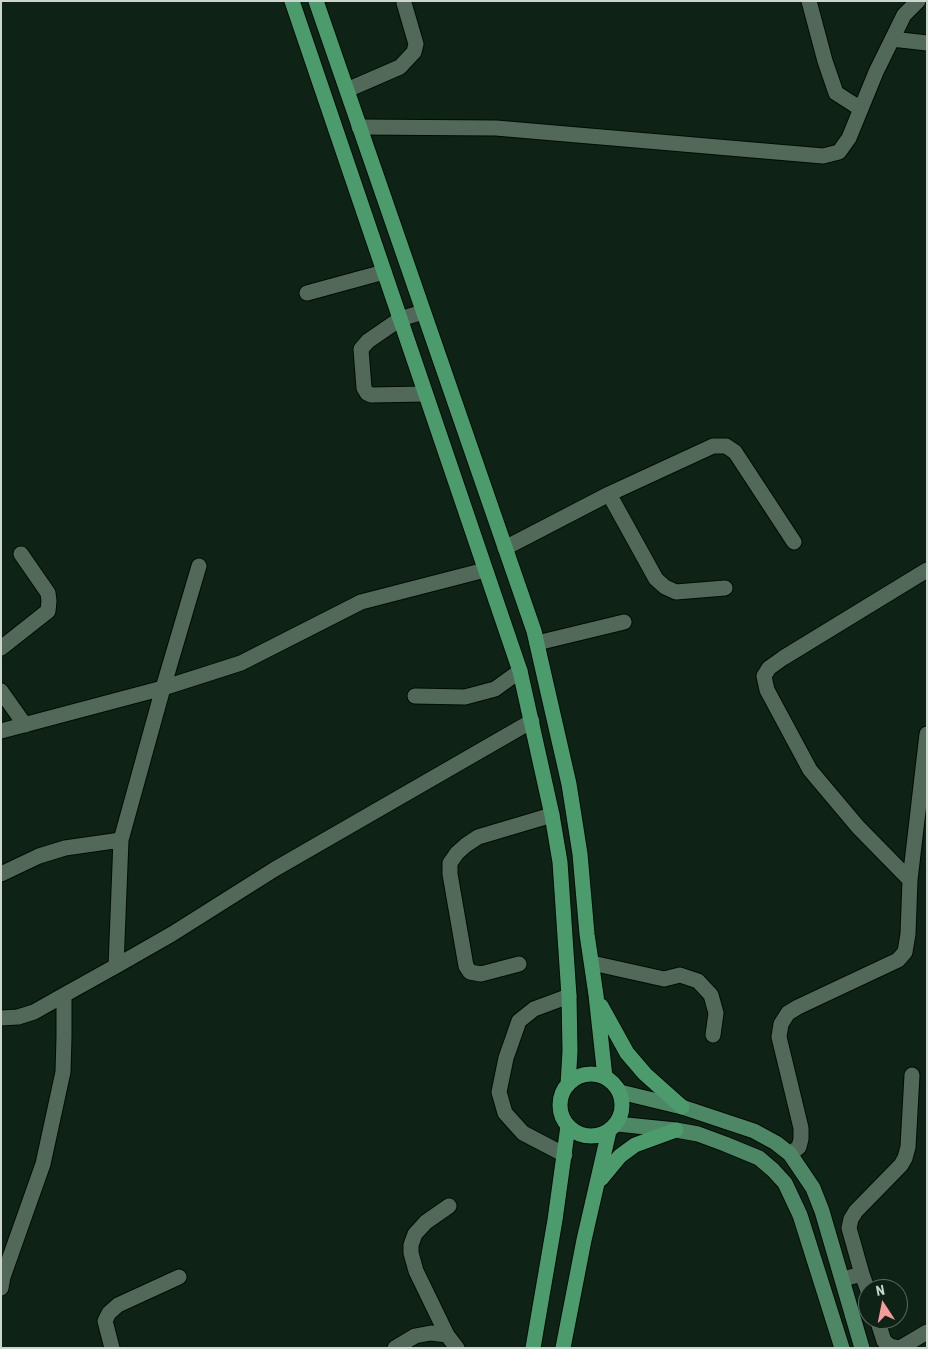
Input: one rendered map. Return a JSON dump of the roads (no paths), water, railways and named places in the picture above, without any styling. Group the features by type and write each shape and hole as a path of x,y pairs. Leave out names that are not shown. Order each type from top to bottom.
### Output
{"highway":[{"path":"292,1 424,394 520,671 552,816 560,862 569,996 570,1051 568,1084"},
{"path":"316,1 537,643 569,784 580,854 587,934 605,1077"},
{"path":"596,995 627,1053 645,1074 682,1107"},
{"path":"563,1348 597,1184 613,1127 622,1114 623,1103 620,1092 614,1083 605,1077 594,1074 584,1075 568,1084 560,1104 562,1117 568,1126 577,1133 588,1136 599,1136 613,1127"},
{"path":"533,1348 543,1297 568,1126"},
{"path":"597,1184 620,1156 635,1145 676,1130"}],"main road":[{"path":"620,1092 682,1107 754,1131 776,1143 790,1154 813,1188 822,1211 862,1348"},
{"path":"613,1127 676,1130 725,1144 759,1158 785,1183 800,1215 842,1348"}],"street":[{"path":"809,1 825,61 836,93 861,109"},
{"path":"360,127 496,128 823,156 839,152 849,138 876,72 904,15 918,1"},
{"path":"347,90 400,67 414,52 416,44 404,3"},
{"path":"892,39 927,43"},
{"path":"308,293 384,272"},
{"path":"423,312 400,319 363,345 361,349 366,393 371,395 424,394"},
{"path":"505,548 609,494 713,446 726,446 735,452 794,542"},
{"path":"609,494 656,579 665,587 676,592 725,588"},
{"path":"1,648 48,611 48,593 21,554"},
{"path":"116,966 121,840 199,566"},
{"path":"1,731 163,688 241,663 361,602 485,570"},
{"path":"910,880 858,827 810,770 767,690 764,676 769,668 783,658 927,570"},
{"path":"537,643 624,622"},
{"path":"415,696 465,697 495,689 520,671"},
{"path":"1,691 25,724"},
{"path":"1,1018 34,1012 172,934 275,869 532,721"},
{"path":"790,1154 799,1147 801,1128 780,1037 781,1024 788,1013 798,1007 898,960 906,952 910,880 927,734"},
{"path":"519,964 481,974 470,972 466,966 450,874 450,863 466,844 478,837 552,816"},
{"path":"1,874 39,856 66,848 121,840"},
{"path":"592,963 664,979 680,975 698,981 712,995 716,1013 713,1035"},
{"path":"2,1281 43,1164 62,1072 64,995"},
{"path":"565,1155 523,1133 505,1113 499,1092 506,1058 519,1021 534,1009 569,996"},
{"path":"864,1279 850,1228 851,1219 856,1211 901,1165 905,1158 908,1146 912,1075"},
{"path":"449,1206 426,1222 415,1234 411,1245 411,1253 416,1271 447,1335 458,1348"},
{"path":"843,1279 862,1274"},
{"path":"112,1348 104,1322 109,1313 118,1306 180,1277"},
{"path":"880,1329 884,1341 890,1346 900,1348 927,1332"},
{"path":"395,1348 415,1336 431,1333 447,1335"}]}
